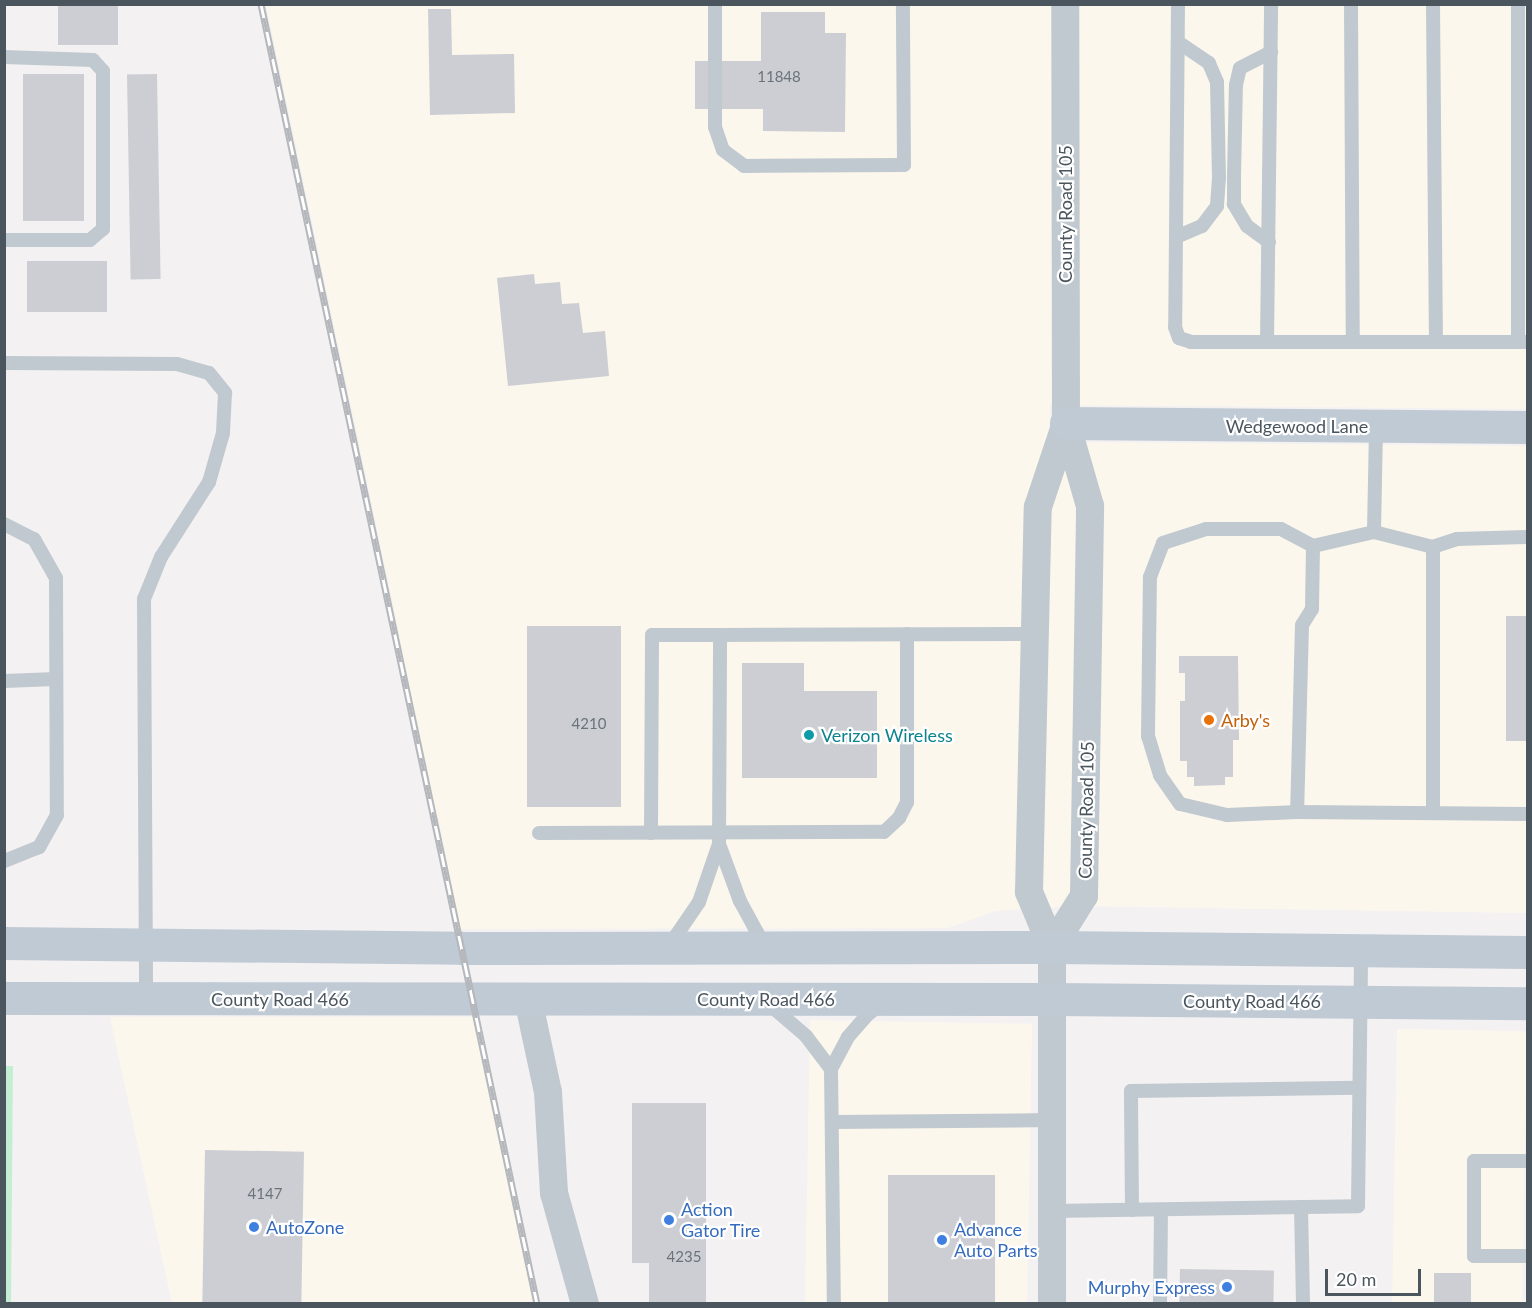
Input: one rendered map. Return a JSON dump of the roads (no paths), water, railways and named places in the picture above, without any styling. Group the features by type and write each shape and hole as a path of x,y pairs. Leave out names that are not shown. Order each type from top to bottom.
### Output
{"main road":[{"name":"Wedgewood Lane","path":"1066,423 1527,428"},
{"path":"4,943 1052,947 1527,952"},
{"name":"County Road 466","path":"4,998 1052,999 1527,1003"}],"street":[{"name":"County Road 105","path":"1052,947 1084,896 1090,506 1066,423 1065,4"},
{"name":"County Road 105","path":"1052,947 1029,892 1038,507 1066,423"},
{"path":"1052,947 1052,1304"},
{"path":"528,999 548,1092 554,1193 585,1304"}],"lane":[{"path":"715,4 715,128 723,150 744,166 904,165 903,4"},
{"path":"1178,4 1175,327 1179,338 1191,342 1523,342 1518,4"},
{"path":"1267,342 1271,4"},
{"path":"1351,4 1353,342"},
{"path":"1433,4 1436,342"},
{"path":"1176,237 1202,226 1217,206 1219,178 1217,82 1209,63 1178,42"},
{"path":"1269,242 1247,226 1234,204 1234,177 1236,85 1240,68 1271,52"},
{"path":"4,57 93,60 103,71 103,229 90,240 4,240"},
{"path":"4,363 177,364 209,373 225,393 223,433 209,482 161,557 144,598 148,944 146,998"},
{"path":"1374,532 1376,426"},
{"path":"4,524 34,539 56,578 57,815 39,847 4,861"},
{"path":"1527,537 1457,539 1433,547 1374,532 1313,546 1281,529 1206,529 1163,543 1150,577 1148,736 1160,775 1180,804 1227,815 1297,812 1527,814"},
{"path":"1297,812 1302,625 1311,609 1313,546"},
{"path":"1433,547 1433,813"},
{"path":"539,833 651,833 719,838 884,832 899,818 907,802 907,634"},
{"path":"651,833 652,635 1035,634"},
{"path":"669,947 699,903 719,838 720,635"},
{"path":"4,681 56,679"},
{"path":"719,838 740,901 765,947"},
{"path":"1052,1211 1358,1206 1361,950"},
{"path":"761,999 784,1015 831,1068"},
{"path":"834,1304 831,1068 848,1037 867,1015 889,999"},
{"path":"1132,1210 1131,1091 1359,1088"},
{"path":"833,1122 1052,1120"},
{"path":"1527,1161 1474,1161 1474,1256 1527,1256"},
{"path":"1301,1208 1303,1304"},
{"path":"1160,1304 1161,1210"}],"railway":[{"path":"261,4 537,1304"}],"place":[{"name":"Arby's","path":"1209,720"},
{"name":"Verizon Wireless","path":"809,735"},
{"name":"Action Gator Tire","path":"669,1220"},
{"name":"AutoZone","path":"254,1227"},
{"name":"Advance Auto Parts","path":"942,1240"},
{"name":"Murphy Express","path":"1227,1287"}]}
